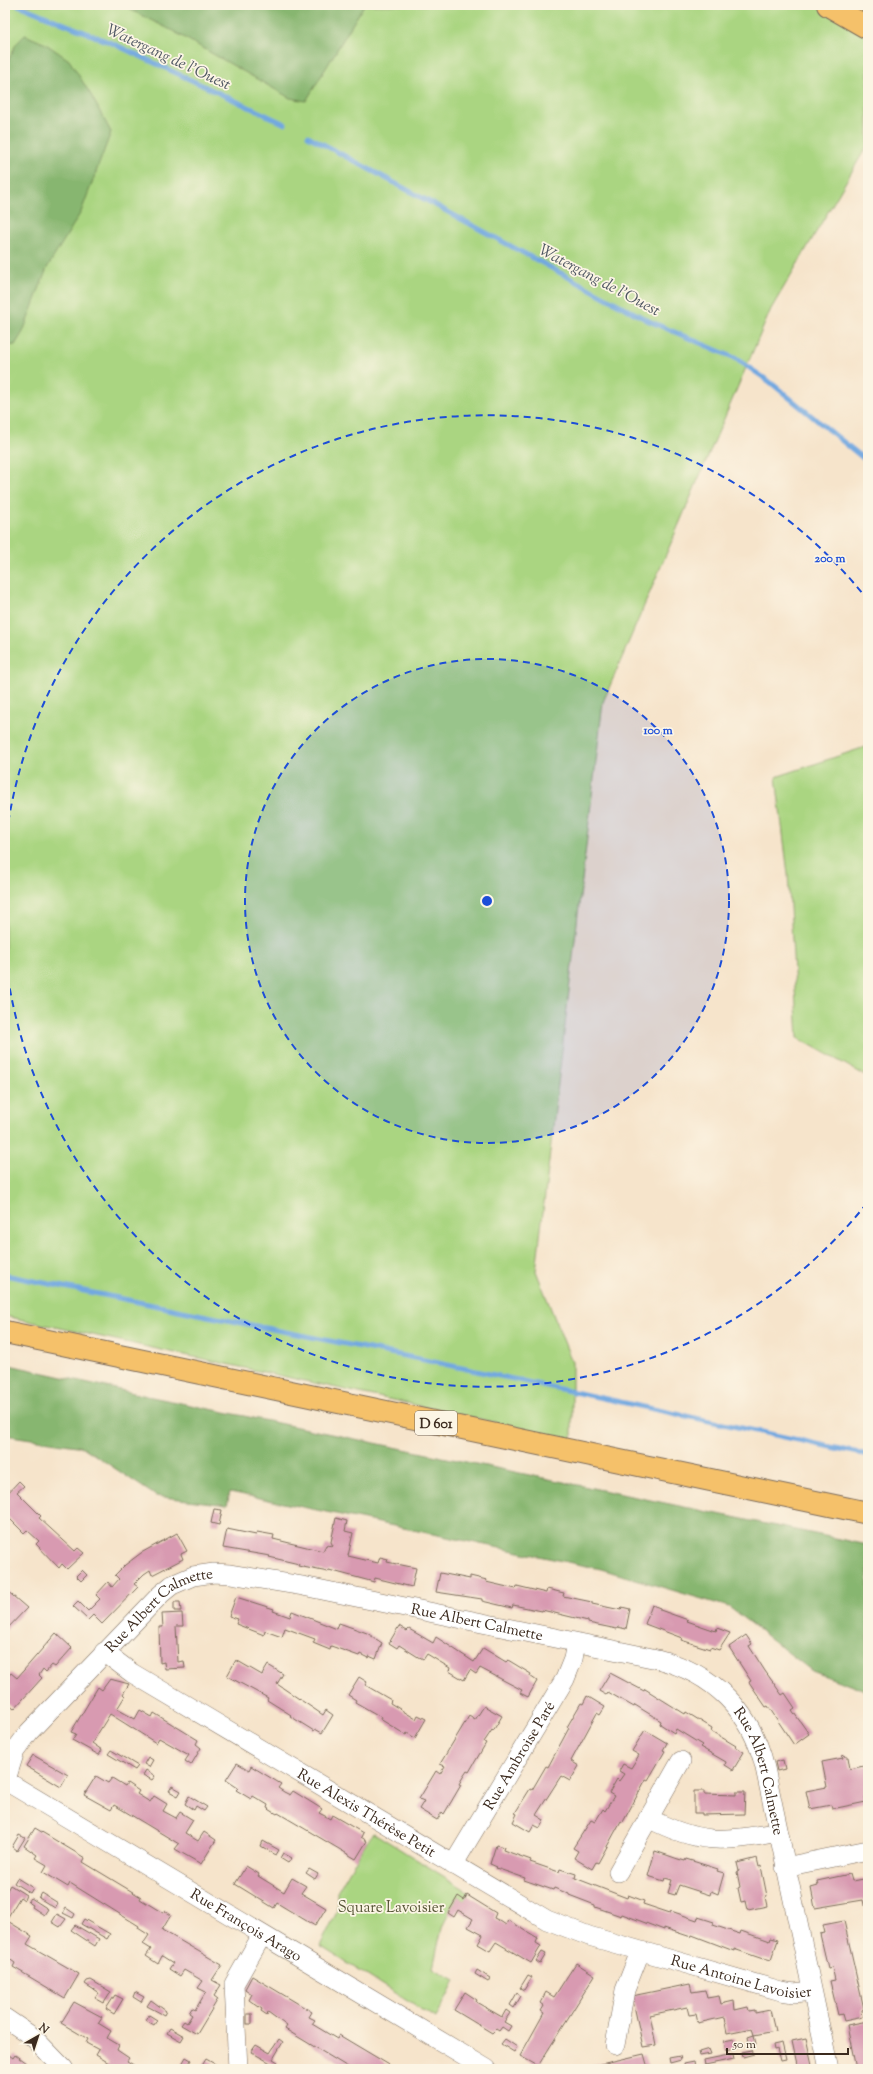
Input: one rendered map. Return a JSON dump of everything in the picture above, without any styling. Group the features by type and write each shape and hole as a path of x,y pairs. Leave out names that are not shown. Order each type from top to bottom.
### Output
{"main road":[{"path":"828,5 868,28"},
{"name":"D 601","path":"5,1332 868,1513"},
{"name":"D 601","path":"5,1347 868,1527"}],"street":[{"name":"Rue Albert Calmette","path":"5,1782 13,1758 24,1738 104,1652 166,1589 186,1578 214,1573 303,1586 675,1664 701,1676 725,1694 740,1711 757,1740 763,1758 811,1991"},
{"name":"Rue Ambroise Paré","path":"453,1865 565,1679 573,1659 576,1643"},
{"name":"Rue Alexis Thérèse Petit","path":"104,1652 132,1673 547,1920 577,1932 640,1952"},
{"path":"618,1872 681,1761"},
{"name":"Rue François Arago","path":"5,1782 488,2069"},
{"path":"648,1818 687,1835 725,1840 742,1839 778,1832"},
{"path":"786,1867 868,1850"},
{"path":"238,2069 234,1984 262,1935"},
{"path":"615,2045 625,1990 640,1952"},
{"name":"Rue Antoine Lavoisier","path":"640,1952 780,1992 794,1993 811,1991 829,2069"},
{"path":"5,2018 33,2037 64,2069"}],"green space":[{"path":"5,5 868,5 868,144 771,309 603,702 536,1271 572,1362 572,1439 5,1316"},
{"path":"130,5 364,5 306,101 290,98 171,30 131,10"},
{"path":"25,35 46,44 69,60 91,95 111,132 81,212 47,268 23,332 15,345 5,346 5,68 16,44"},
{"path":"868,746 868,1077 798,1038 788,874 776,777"},
{"path":"5,1364 147,1396 868,1545 868,1692 812,1671 729,1607 601,1569 230,1492 227,1505 156,1496 83,1447 5,1435"},
{"name":"Square Lavoisier","path":"374,1833 469,1892 464,1900 458,1896 442,1927 433,1968 455,1980 436,2019 320,1946 337,1912 337,1892 367,1841"}],"building":[{"path":"19,1481 24,1486 17,1492 41,1516 39,1518 75,1551 78,1548 84,1553 67,1569 62,1564 59,1568 36,1544 39,1541 27,1530 24,1533 5,1514 5,1496"},
{"path":"214,1509 222,1510 219,1525 211,1523"},
{"path":"336,1518 347,1521 345,1531 353,1533 348,1556 378,1563 380,1557 388,1559 387,1562 416,1568 412,1587 375,1578 374,1582 329,1570 328,1572 298,1566 299,1564 269,1557 270,1556 223,1548 227,1529 256,1535 257,1532 274,1535 273,1539 323,1551 326,1545 333,1546 331,1542"},
{"path":"177,1533 187,1551 181,1554 183,1559 152,1575 150,1570 144,1574 134,1584 138,1587 102,1624 93,1615 88,1620 73,1606 78,1601 88,1611 100,1599 96,1595 108,1582 112,1587 119,1579 115,1575 125,1565 141,1553"},
{"path":"82,1570 87,1575 81,1581 76,1576"},
{"path":"440,1573 470,1579 470,1576 487,1580 486,1582 516,1589 517,1586 546,1593 547,1589 564,1593 563,1596 592,1602 592,1604 621,1610 622,1607 630,1609 626,1629 618,1627 617,1629 588,1623 588,1621 542,1610 513,1605 512,1608 482,1601 482,1599 436,1592"},
{"path":"6,1590 27,1608 5,1631 5,1591"},
{"path":"236,1597 274,1609 273,1611 290,1617 292,1611 337,1629 339,1623 367,1633 382,1643 376,1659 369,1656 368,1658 360,1654 359,1656 331,1646 330,1650 313,1643 315,1639 285,1628 282,1637 265,1631 264,1635 236,1624 238,1619 229,1616"},
{"path":"174,1602 180,1602 181,1611 174,1611"},
{"path":"652,1605 660,1608 660,1610 688,1620 687,1621 716,1631 717,1628 730,1633 719,1650 710,1647 710,1649 681,1640 682,1638 645,1624"},
{"path":"182,1613 183,1626 176,1626 178,1662 184,1661 185,1668 165,1669 164,1662 160,1663 159,1627 163,1627 162,1614"},
{"path":"399,1626 407,1631 409,1629 433,1643 436,1637 474,1662 483,1648 506,1662 508,1660 531,1674 530,1676 537,1681 528,1697 520,1693 522,1690 480,1668 476,1674 470,1670 464,1680 449,1671 450,1668 427,1654 423,1660 399,1645 397,1648 389,1643"},
{"path":"56,1633 72,1648 55,1667 52,1665 46,1672 43,1669 39,1675 42,1678 14,1709 8,1704 5,1707 5,1680 11,1673 17,1678"},
{"path":"746,1635 752,1644 749,1646 782,1695 785,1693 795,1708 792,1710 809,1734 794,1745 768,1706 766,1707 749,1682 751,1681 729,1647"},
{"path":"236,1660 262,1675 268,1665 283,1674 277,1684 323,1715 326,1710 333,1715 322,1733 315,1729 314,1731 267,1700 268,1698 227,1676"},
{"path":"610,1673 644,1691 645,1689 685,1714 686,1712 712,1728 711,1731 744,1752 733,1770 725,1765 726,1762 700,1747 702,1745 676,1729 674,1733 660,1724 661,1721 635,1705 634,1707 608,1692 606,1695 599,1691"},
{"path":"359,1677 367,1682 365,1685 391,1700 390,1703 416,1719 418,1715 426,1719 415,1738 407,1733 406,1735 380,1719 381,1717 355,1702 356,1700 348,1695"},
{"path":"110,1679 129,1684 123,1694 125,1696 117,1709 135,1719 140,1710 152,1717 154,1713 198,1740 196,1744 201,1748 191,1765 185,1761 189,1755 159,1738 156,1743 110,1714 92,1743 102,1750 99,1755 72,1740 76,1734 71,1732 98,1687 102,1690"},
{"path":"587,1696 605,1707 600,1715 597,1713 571,1761 579,1766 570,1781 561,1776 536,1815 544,1820 540,1828 534,1825 530,1832 513,1822 517,1814 515,1813 530,1789 532,1790 546,1766 548,1767 569,1728 567,1727 581,1703 583,1704"},
{"path":"484,1706 502,1716 484,1742 486,1743 469,1772 467,1771 463,1777 459,1784 461,1785 444,1814 442,1812 437,1820 419,1809 424,1801 419,1799 436,1771 440,1774 445,1766 440,1764 469,1716 475,1720"},
{"path":"645,1730 667,1743 663,1750 665,1751 648,1780 646,1779 623,1822 621,1821 598,1863 596,1862 592,1869 574,1858 578,1851 573,1848 591,1820 595,1822 603,1809 605,1811 614,1796 609,1793 617,1779 619,1781 624,1774 619,1771 623,1764 631,1768 639,1755 632,1751"},
{"path":"111,1750 138,1766 135,1770 108,1754"},
{"path":"33,1755 68,1775 61,1787 26,1766"},
{"path":"845,1755 848,1757 850,1769 868,1765 868,1797 865,1798 866,1802 832,1809 831,1805 810,1809 806,1791 827,1787 822,1762 843,1758 842,1756"},
{"path":"148,1757 153,1760 149,1767 144,1764"},
{"path":"783,1760 785,1769 777,1771 775,1762"},
{"path":"237,1763 249,1770 251,1766 281,1784 278,1788 284,1792 290,1795 293,1791 322,1809 319,1813 330,1819 332,1815 363,1833 361,1837 367,1841 356,1859 267,1808 268,1805 253,1796 251,1799 236,1790 238,1788 226,1780"},
{"path":"146,1770 155,1776 152,1780 143,1775"},
{"path":"96,1776 108,1783 112,1778 125,1786 127,1783 139,1791 137,1794 150,1802 154,1796 167,1804 163,1811 176,1818 180,1812 193,1820 185,1833 198,1841 204,1832 216,1840 201,1864 175,1849 179,1844 126,1812 114,1805 111,1810 84,1795"},
{"path":"172,1786 181,1791 178,1796 169,1791"},
{"path":"694,1791 704,1791 704,1794 736,1795 736,1792 745,1792 744,1814 702,1815 702,1813 694,1813"},
{"path":"189,1796 207,1807 204,1811 196,1806 194,1810 185,1804"},
{"path":"35,1828 85,1858 83,1862 141,1897 140,1899 163,1913 165,1911 171,1915 162,1930 222,1965 212,1980 221,1985 214,1996 218,1999 197,2034 181,2025 184,2021 187,2023 192,2015 189,2013 192,2008 195,2010 206,1992 198,1988 203,1981 184,1970 180,1976 169,1969 173,1963 162,1956 158,1964 146,1956 151,1949 143,1944 149,1935 138,1928 139,1926 70,1883 68,1887 43,1872 47,1865 35,1858 37,1855 24,1846"},
{"path":"19,1835 25,1838 17,1851 12,1847"},
{"path":"263,1841 279,1850 276,1855 261,1846"},
{"path":"496,1845 504,1847 503,1850 531,1860 530,1862 559,1872 560,1869 576,1874 575,1878 627,1898 628,1895 644,1901 643,1904 670,1913 671,1911 697,1920 698,1917 714,1922 713,1925 740,1934 741,1931 769,1941 770,1938 778,1940 771,1960 763,1959 734,1949 734,1951 692,1935 691,1937 664,1928 664,1930 622,1914 621,1916 595,1907 595,1905 554,1888 553,1890 524,1880 525,1878 496,1868 497,1867 490,1864"},
{"path":"655,1851 685,1861 686,1859 718,1869 717,1871 724,1873 718,1894 711,1891 710,1895 679,1885 675,1895 668,1893 672,1880 665,1878 664,1881 648,1876"},
{"path":"283,1853 292,1858 288,1863 280,1858"},
{"path":"757,1858 759,1867 761,1866 767,1896 765,1897 767,1906 748,1910 746,1901 741,1902 738,1888 740,1887 737,1863"},
{"path":"246,1866 259,1874 258,1876 284,1892 292,1878 306,1886 301,1893 326,1908 315,1926 277,1903 274,1908 235,1884"},
{"path":"309,1869 318,1874 315,1879 306,1873"},
{"path":"850,1874 852,1881 868,1878 868,1905 864,1905 863,1900 815,1908 811,1888 818,1886 817,1881"},
{"path":"17,1878 33,1888 30,1893 14,1883"},
{"path":"10,1885 26,1895 24,1900 20,1897 6,1920 32,1936 27,1944 79,1974 65,1998 13,1967 15,1963 5,1956 5,1894"},
{"path":"42,1893 58,1903 55,1908 39,1898"},
{"path":"467,1895 496,1913 494,1918 506,1925 508,1920 538,1938 536,1943 541,1946 531,1963 496,1942 490,1951 478,1944 483,1935 468,1927 473,1919 458,1910 454,1917 448,1913 458,1896 464,1900"},
{"path":"31,1898 48,1909 44,1915 32,1907 33,1905 28,1902"},
{"path":"66,1908 75,1914 73,1918 63,1913"},
{"path":"57,1914 66,1919 60,1927 52,1922"},
{"path":"84,1919 110,1934 107,1939 81,1924"},
{"path":"844,1921 864,2009 862,2010 863,2017 844,2021 842,2014 838,2015 830,1981 835,1980 832,1967 828,1968 820,1934 825,1933 823,1925"},
{"path":"75,1925 99,1939 95,1946 71,1930"},
{"path":"542,1952 546,1954 540,1964 536,1961"},
{"path":"576,1963 595,1975 538,2066 520,2056 544,2013 541,2011 544,2006 540,2003 546,1992 554,1997"},
{"path":"477,1970 490,1978 488,1982 475,1974"},
{"path":"528,1975 532,1977 524,1990 520,1988"},
{"path":"252,1976 312,2012 309,2017 315,2020 312,2024 337,2039 339,2035 396,2069 351,2069 285,2029 287,2026 268,2012 267,2015 261,2011 262,2009 249,2000 252,1994 245,1989"},
{"path":"91,1980 111,1992 104,2003 95,1998 99,1993 85,1984 87,1981"},
{"path":"690,1984 692,1992 705,1990 707,1998 719,1996 721,2004 734,2001 735,2010 748,2007 749,2011 755,2010 755,2013 770,2010 775,2031 754,2035 752,2028 727,2033 724,2017 698,2023 696,2014 689,2015 687,2007 650,2015 656,2045 643,2047 632,1996"},
{"path":"135,1992 144,1997 141,2002 133,1997"},
{"path":"465,1992 477,2000 476,2002 502,2017 506,2010 510,2013 504,2022 511,2026 508,2031 502,2027 499,2031 496,2029 492,2033 454,2010"},
{"path":"517,1993 521,1996 514,2008 510,2005"},
{"path":"115,1995 123,1999 114,2014 106,2009"},
{"path":"151,2000 166,2011 164,2015 147,2006"},
{"path":"74,2002 102,2017 98,2023 111,2031 107,2038 119,2045 117,2050 129,2058 127,2061 140,2069 110,2069 106,2067 109,2063 96,2055 99,2050 86,2043 88,2039 61,2023"},
{"path":"247,2014 252,2014 252,2024 247,2024"},
{"path":"149,2015 157,2020 154,2025 146,2020"},
{"path":"868,2021 868,2069 856,2069 847,2025"},
{"path":"170,2028 184,2036 181,2041 167,2033"},
{"path":"754,2035 756,2044 750,2046 748,2037"},
{"path":"806,2038 813,2069 798,2069 792,2041"},
{"path":"279,2039 283,2042 273,2059 278,2062 276,2066 251,2052 256,2045 270,2053"},
{"path":"505,2039 517,2047 514,2052 501,2044"},
{"path":"734,2039 735,2049 726,2051 724,2041"},
{"path":"782,2043 786,2060 781,2061 778,2049 774,2050 773,2045"},
{"path":"709,2049 711,2054 700,2056 699,2052"},
{"path":"752,2050 754,2054 743,2057 742,2052"},
{"path":"5,2052 13,2058 15,2055 26,2063 25,2065 31,2069 5,2069"},
{"path":"644,2054 648,2068 593,2069 592,2066"},
{"path":"733,2054 734,2059 705,2065 704,2060"},
{"path":"680,2056 681,2060 670,2063 669,2058"},
{"path":"186,2057 191,2060 186,2069 179,2069"},
{"path":"206,2059 224,2069 200,2069"},
{"path":"694,2062 695,2067 685,2069 684,2064"}],"waterway":[{"name":"Watergang de l'Ouest","path":"18,5 114,44 285,124"},
{"name":"Watergang de l'Ouest","path":"308,136 649,321 735,358 770,382 868,462"},
{"path":"5,1275 434,1362 868,1455"}]}
